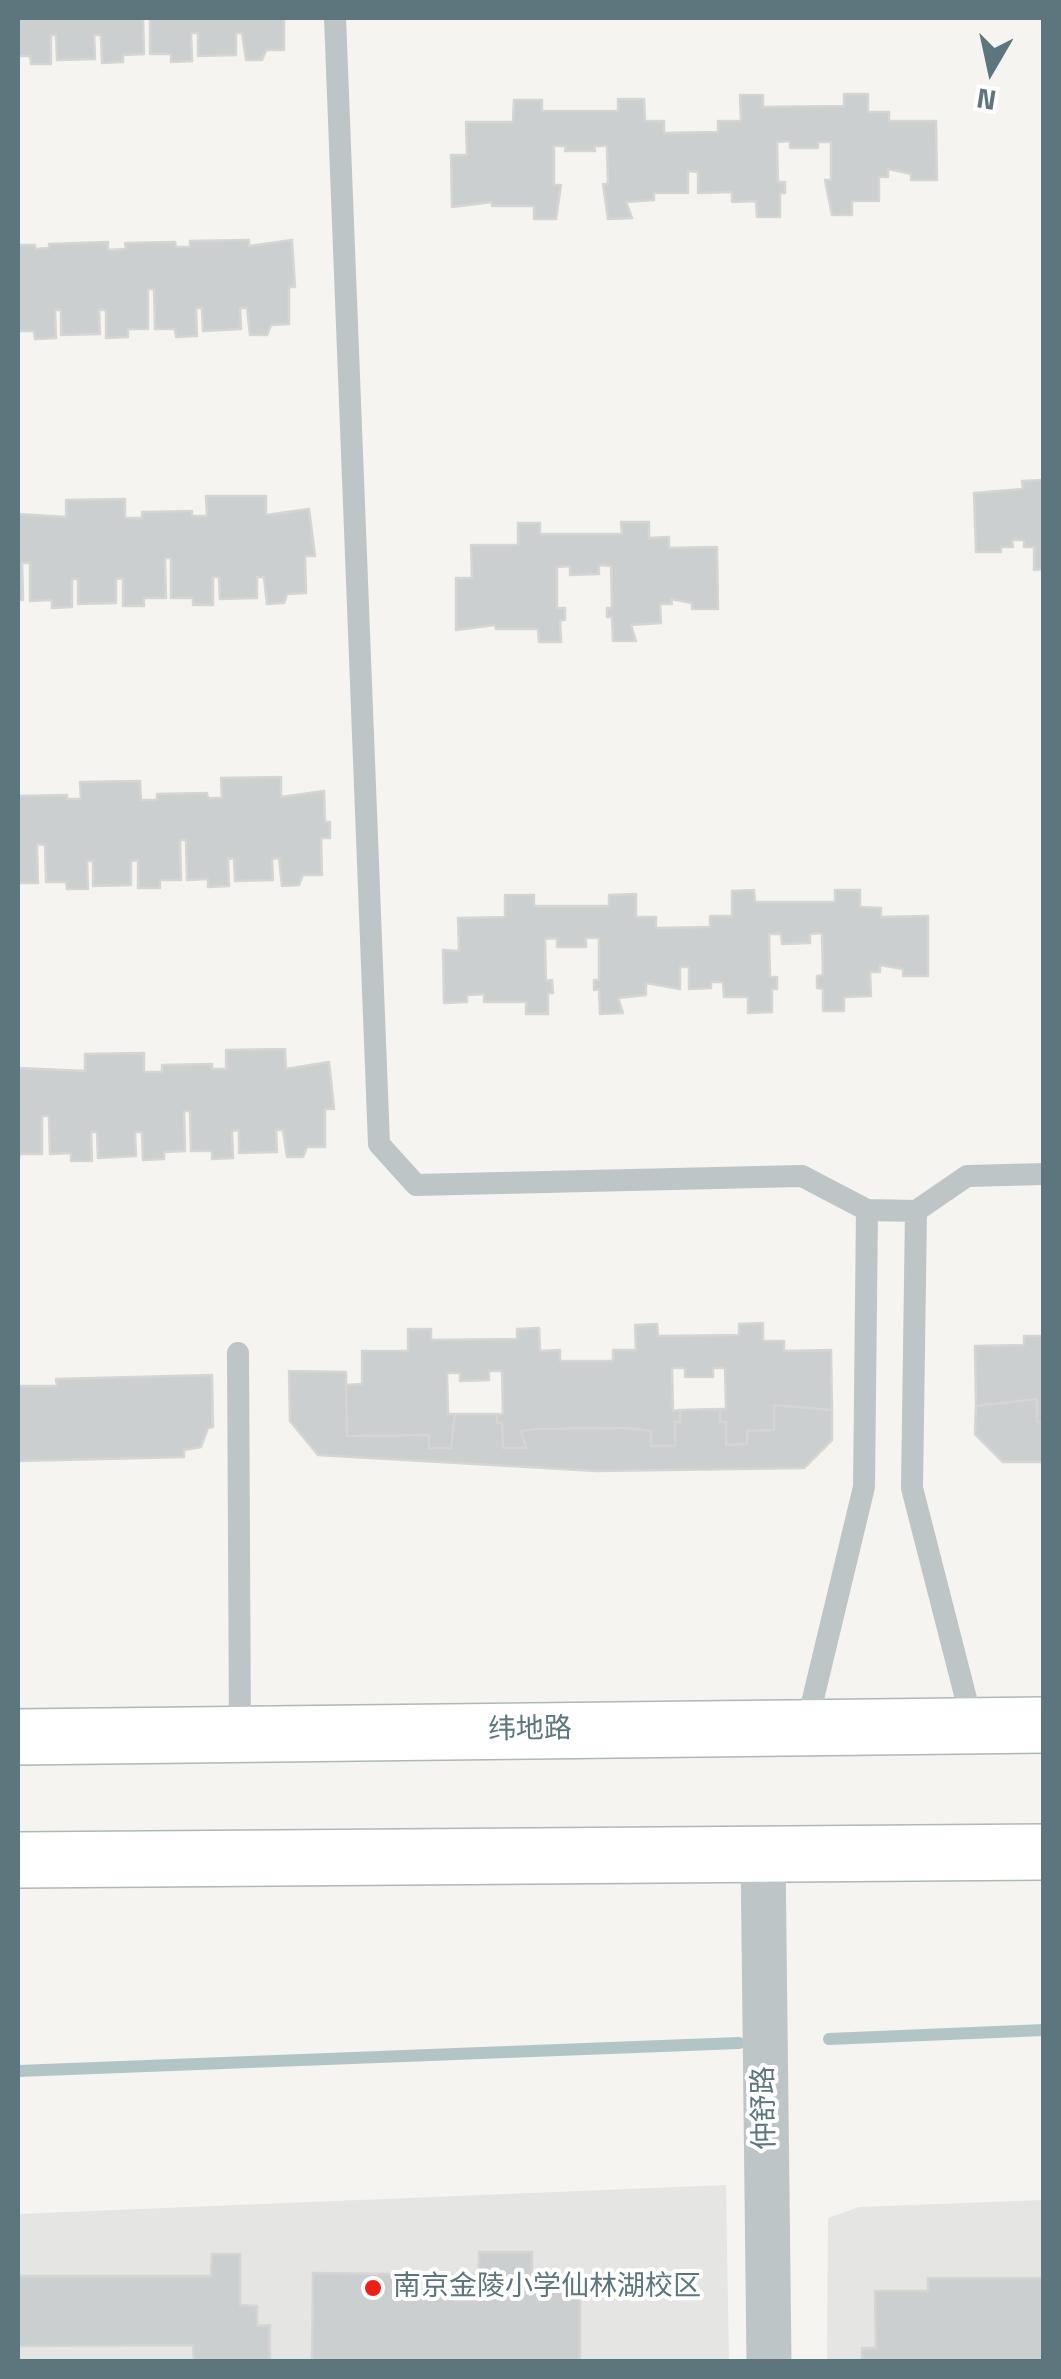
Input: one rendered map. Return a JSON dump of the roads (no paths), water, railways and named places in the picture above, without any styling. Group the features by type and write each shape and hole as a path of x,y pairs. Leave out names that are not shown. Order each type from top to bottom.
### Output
{"main road":[{"name":"纬地路","path":"18,1738 1044,1725"},
{"path":"18,1860 1044,1852"}],"street":[{"name":"仲舒路","path":"763,1854 770,2362"}],"lane":[{"path":"335,18 379,1144 416,1184 802,1176 867,1210 916,1211 967,1176 1044,1174"},
{"path":"806,1728 864,1487 867,1210"},
{"path":"916,1211 912,1488 973,1726"},
{"path":"238,1353 240,1734"}],"waterway":[{"path":"829,2039 1044,2030"},
{"path":"18,2071 739,2043"}],"place":[{"name":"南京金陵小学仙林湖校区","path":"373,2288"}]}
